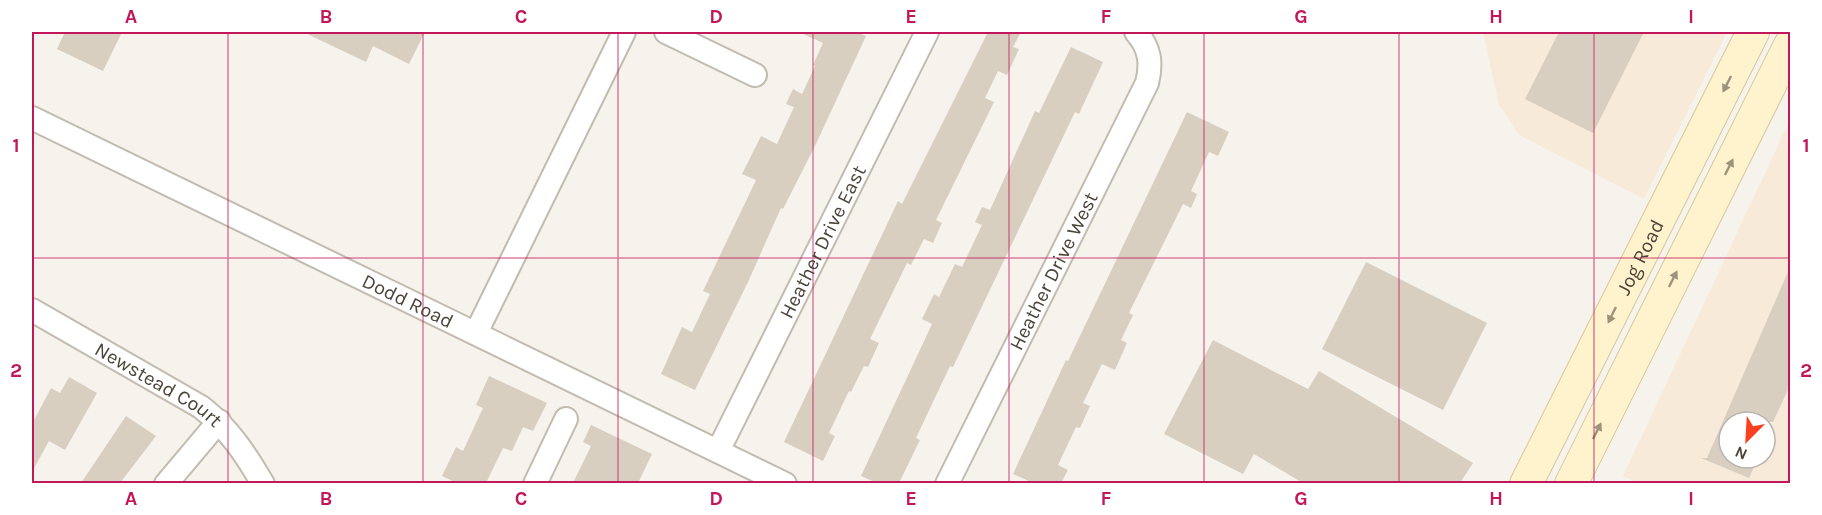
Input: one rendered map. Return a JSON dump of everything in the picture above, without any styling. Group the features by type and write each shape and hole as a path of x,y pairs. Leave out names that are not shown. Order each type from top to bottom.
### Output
{"main road":[{"name":"Jog Road","path":"1526,483 1753,32"},
{"name":"Jog Road","path":"1571,483 1791,45"}],"street":[{"path":"476,333 624,32"},
{"path":"666,32 755,75"},
{"name":"Heather Drive East","path":"718,451 927,32"},
{"name":"Heather Drive West","path":"947,483 1147,83 1150,69 1149,54 1136,32"},
{"name":"Dodd Road","path":"32,118 785,483"},
{"name":"Newstead Court","path":"32,310 201,407 219,421 242,447 263,483"},
{"path":"535,483 566,419"},
{"path":"166,483 219,421"}],"shaded area":[{"path":"1483,32 1727,32 1644,199 1519,135 1499,105"},
{"path":"1790,120 1790,483 1641,484 1623,476"}],"building":[{"path":"65,32 122,32 103,71 57,49"},
{"path":"303,32 425,32 409,64 373,46 366,62"},
{"path":"799,32 856,32 866,36 815,146 783,209 781,208 695,390 661,374 682,327 692,332 710,294 703,291 756,180 742,174 761,136 777,144 794,107 786,104 793,89 802,94 815,66 813,65 823,43"},
{"path":"988,32 1021,32 1013,47 1019,49 1007,75 998,71 985,98 994,102 936,220 942,223 933,243 924,239 911,265 907,263 870,339 879,343 868,367 864,366 851,392 849,391 829,433 835,436 823,461 784,442 898,201 902,204"},
{"path":"1559,32 1644,32 1593,133 1525,99"},
{"path":"1071,47 1103,62 1079,114 1075,112 953,367 950,366 916,438 920,440 899,483 877,483 861,476 932,324 922,319 934,294 939,297 955,264 962,267 982,225 975,222 982,207 990,210 1035,111 1039,113"},
{"path":"1187,112 1229,132 1218,156 1209,152 1191,191 1197,194 1191,208 1183,204 1129,313 1133,315 1121,340 1127,343 1115,370 1102,364 1083,403 1090,406 1080,428 1076,427 1058,465 1068,470 1061,483 1033,483 1013,474"},
{"path":"1366,262 1487,323 1443,410 1322,349"},
{"path":"1791,265 1791,383 1777,413 1777,410 1728,410"},
{"path":"1213,340 1308,389 1319,371 1473,463 1460,483 1303,483 1254,454 1243,474 1164,434"},
{"path":"489,376 547,403 533,431 523,427 512,451 503,448 486,483 457,483 442,476 456,447 463,451 483,408 476,405"},
{"path":"69,377 97,393 65,450 49,441 32,472 32,424 51,388 60,393"},
{"path":"126,416 156,436 120,483 81,483"},
{"path":"591,425 652,454 638,483 573,483 591,446 583,442"},
{"path":"1717,435 1717,465 1701,458 1707,458"},
{"path":"1730,470 1753,470 1749,478"}]}
